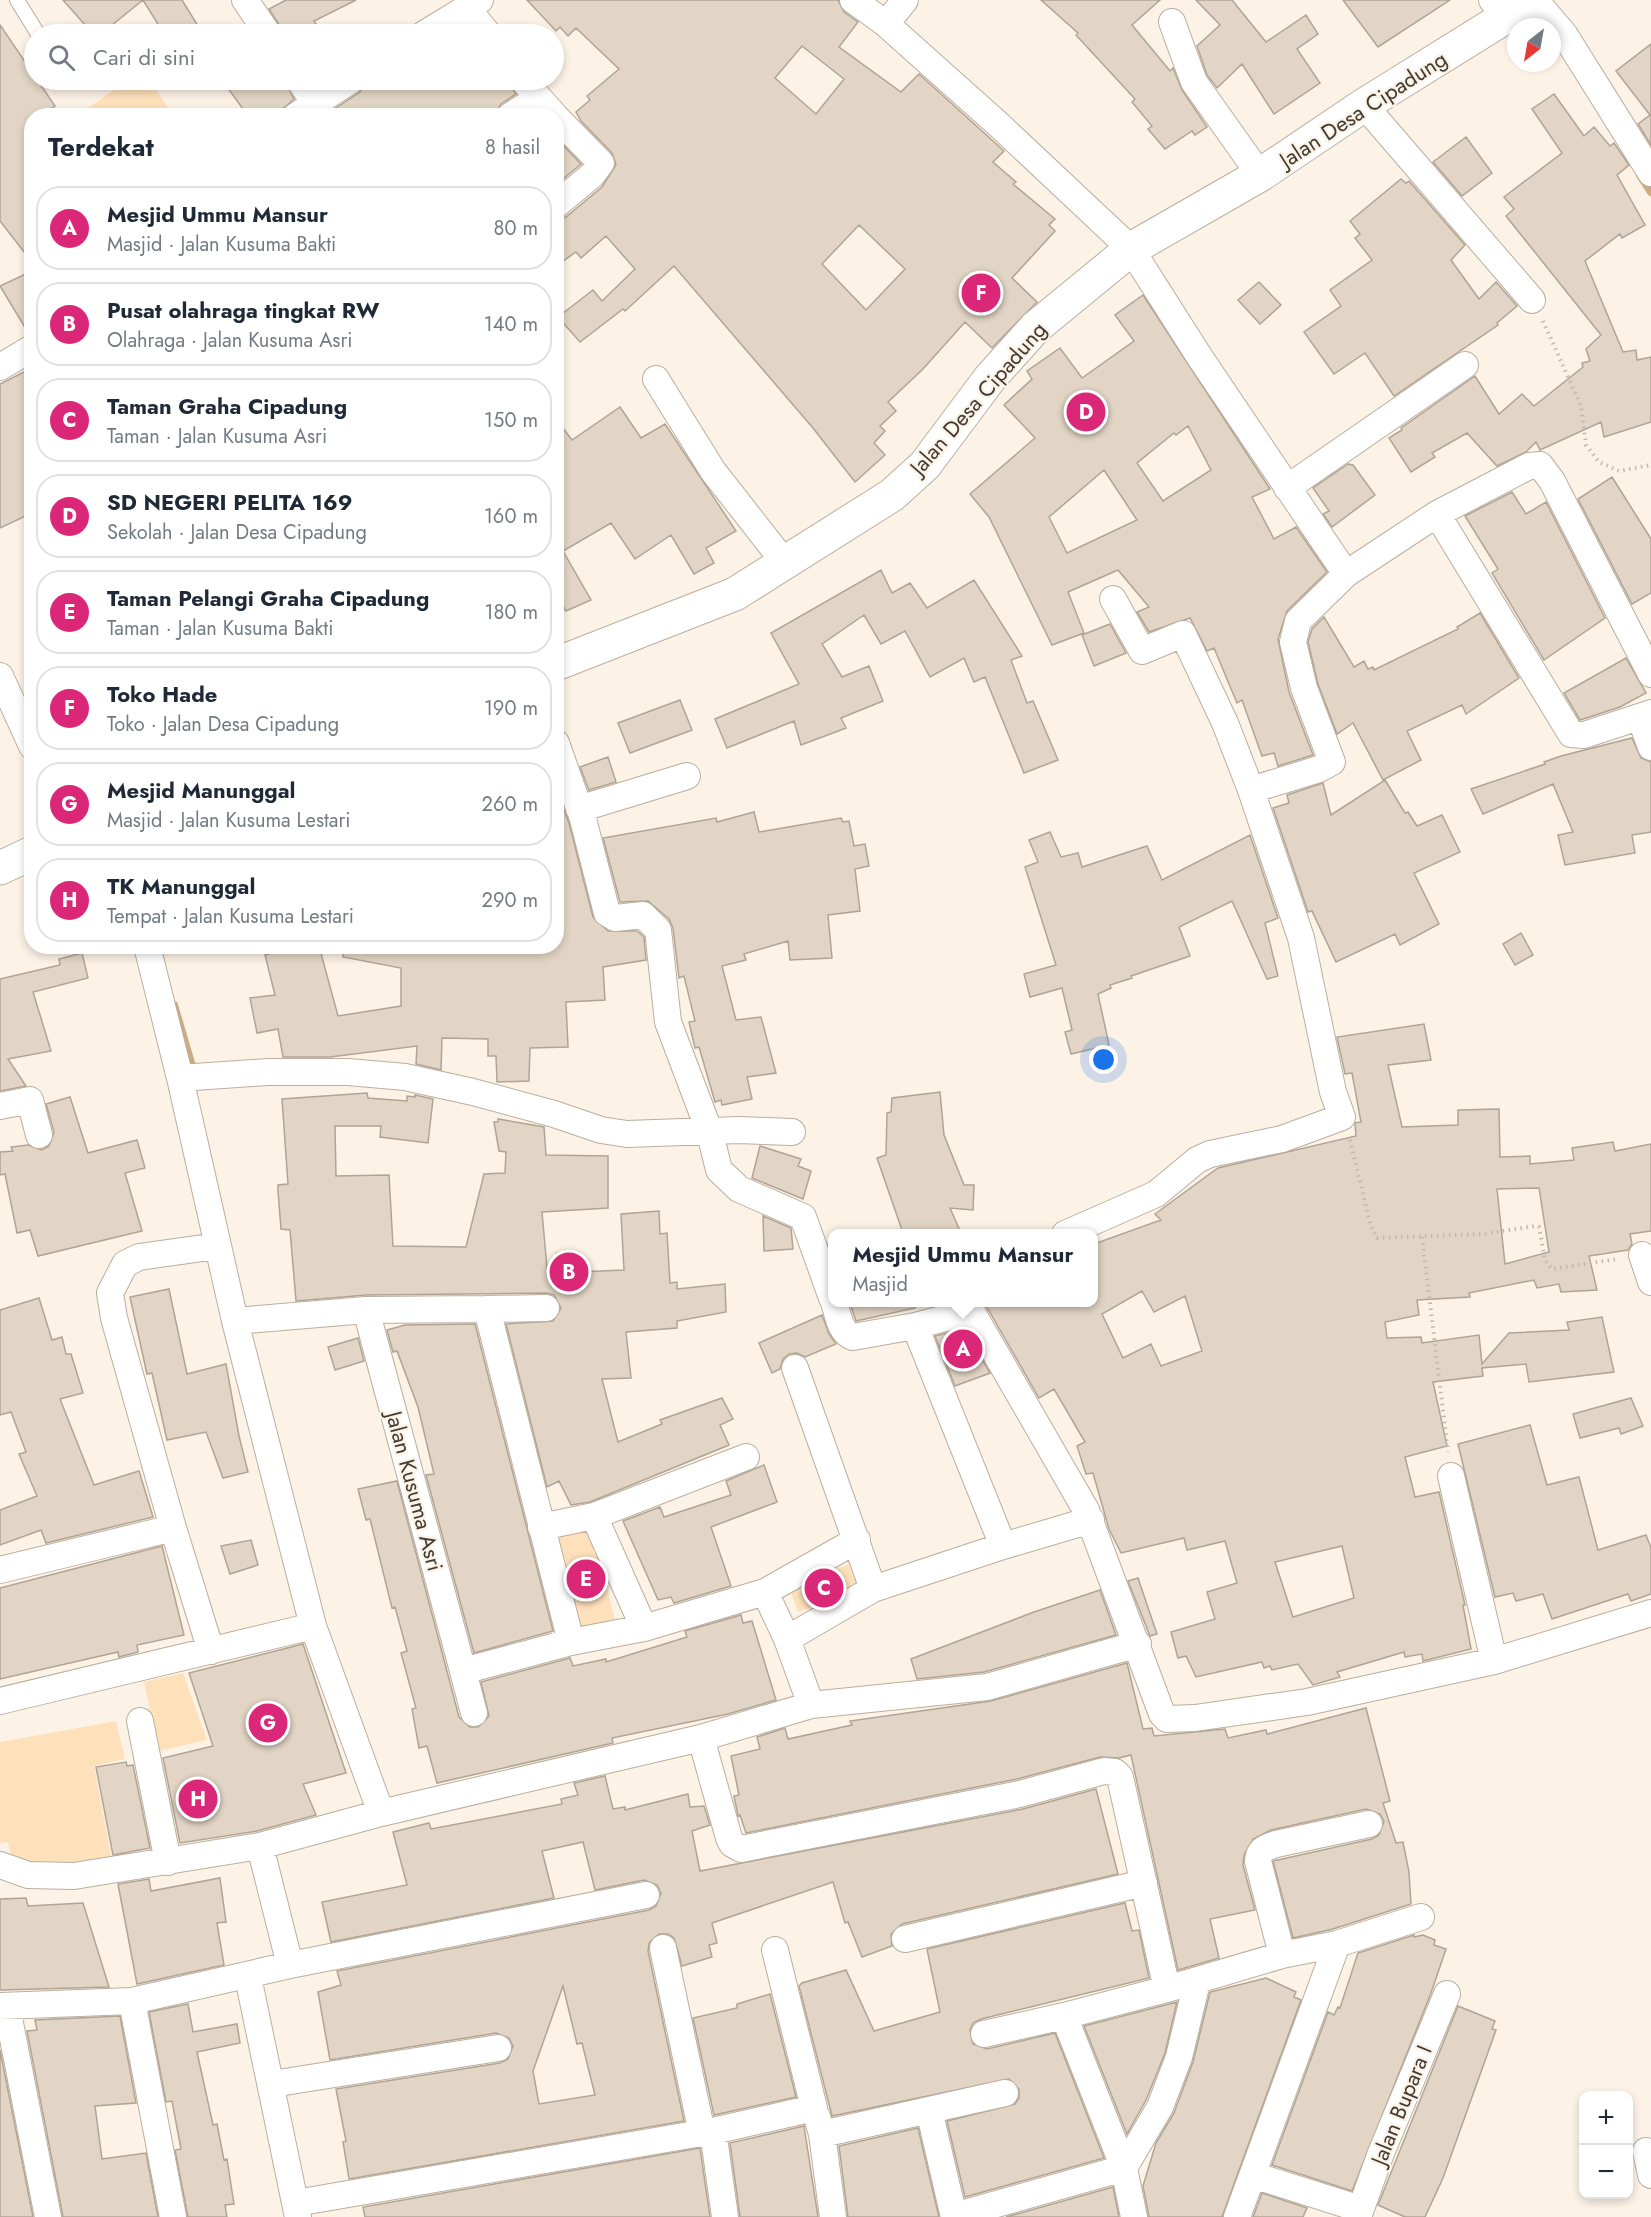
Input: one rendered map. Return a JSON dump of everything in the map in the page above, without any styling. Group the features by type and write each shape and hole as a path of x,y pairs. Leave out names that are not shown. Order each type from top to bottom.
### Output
{"street":[{"path":"244,0 261,24"},
{"path":"853,0 886,24 999,125 1131,249 1346,574"},
{"path":"886,24 905,0"},
{"path":"1534,0 1564,34 1651,173"},
{"name":"Jalan Desa Cipadung","path":"564,661 735,594 785,564 900,487 925,465 990,378 1036,327 1131,249 1260,176 1499,9 1534,0"},
{"path":"440,24 473,4 483,24"},
{"path":"1172,22 1194,82 1260,176"},
{"path":"301,90 306,108"},
{"path":"308,108 335,90"},
{"path":"529,108 543,102"},
{"path":"1364,105 1532,300"},
{"path":"564,124 601,163 592,175 564,198"},
{"path":"0,367 24,353"},
{"path":"1287,488 1465,365"},
{"path":"656,379 713,471 785,564"},
{"path":"1251,790 1319,769 1332,762 1304,688 1293,642 1298,621 1346,574 1437,514 1529,466 1543,467 1651,674"},
{"path":"1437,514 1571,734 1584,735 1646,715 1651,747"},
{"path":"1074,1229 1156,1194 1197,1160 1210,1154 1282,1139 1342,1117 1333,1092 1300,938 1251,790 1225,723 1183,634 1142,651 1113,599"},
{"path":"0,676 24,728"},
{"path":"564,766 579,808 607,913 615,918 643,915 658,930 668,1022 710,1133 719,1170 728,1182 753,1196 803,1217 828,1287"},
{"path":"579,808 687,776"},
{"path":"0,868 24,857"},
{"path":"149,954 180,1078 235,1321 313,1626 381,1813"},
{"path":"180,1078 279,1072 348,1072 405,1077 483,1094 554,1113 601,1130 627,1134 710,1133 739,1130 792,1132"},
{"path":"0,1106 30,1100 39,1135"},
{"path":"211,1651 173,1528 114,1318 110,1293 125,1264 140,1257 217,1246"},
{"path":"1642,1255 1651,1282"},
{"path":"836,1307 847,1335 854,1337 915,1326 969,1307 1091,1521 1162,1713 1170,1720 1307,1702 1494,1661 1651,1613"},
{"path":"235,1321 366,1310 546,1308"},
{"path":"487,1309 571,1642"},
{"name":"Jalan Kusuma Asri","path":"366,1310 474,1713"},
{"path":"915,1326 1002,1546"},
{"path":"795,1368 873,1589"},
{"path":"541,1527 594,1516 746,1457"},
{"path":"1451,1476 1494,1661"},
{"path":"594,1516 644,1629"},
{"path":"787,1639 873,1589 1002,1546 1091,1521"},
{"path":"0,1570 173,1528"},
{"path":"463,1671 571,1642 644,1629 765,1592 857,1540"},
{"path":"765,1592 787,1639 811,1705"},
{"path":"0,1701 313,1626"},
{"path":"0,1865 28,1875 74,1876 260,1846 381,1813 701,1738 811,1705 987,1687 1138,1644"},
{"path":"140,1720 168,1862"},
{"path":"701,1738 729,1839 732,1844 741,1849 1020,1794 1110,1770 1120,1777 1167,1989"},
{"path":"1281,1955 1257,1862 1259,1853 1263,1848 1276,1844 1369,1824"},
{"path":"260,1846 290,1965"},
{"path":"904,1939 1144,1883"},
{"path":"48,2217 4,2007 132,2001 248,1977 290,1965 646,1895"},
{"path":"984,2034 1197,1982 1281,1955 1337,1944 1421,1917"},
{"path":"1237,2217 1337,1944"},
{"path":"663,1948 708,2132 724,2217"},
{"path":"775,1950 822,2134 833,2217"},
{"path":"248,1977 297,2210 708,2132 814,2108"},
{"path":"929,2110 954,2217 1124,2168 1161,2107 1179,2057 1197,1982"},
{"name":"Jalan Bupara I","path":"1359,2213 1447,1994"},
{"path":"132,2001 173,2217"},
{"path":"1064,2016 1124,2168 1134,2217"},
{"path":"272,2084 498,2048"},
{"path":"822,2134 1005,2093"},
{"path":"1646,2151 1651,2175"},
{"path":"1253,2175 1359,2213"}],"lane":[{"path":"17,0 32,24"}],"path":[{"path":"1532,300 1549,332 1581,406 1586,445 1599,462 1609,468 1619,471 1651,465"},
{"path":"1342,1117 1373,1235 1377,1238 1483,1234 1535,1226 1539,1227 1545,1260 1552,1269 1642,1255"},
{"path":"1422,1237 1451,1476"}],"shaded area":[{"path":"114,90 156,90 169,108 88,108"},
{"path":"580,1251 583,1292 558,1294 555,1252"},
{"path":"592,1529 615,1620 580,1629 556,1538"},
{"path":"849,1564 859,1590 798,1612 789,1586"},
{"path":"183,1673 207,1740 159,1751 144,1682"},
{"path":"116,1721 125,1759 94,1766 112,1861 86,1867 85,1861 27,1868 12,1864 8,1842 0,1843 0,1742"}],"building":[{"path":"63,0 143,0 113,24 84,24"},
{"path":"143,0 182,0 197,24 158,24"},
{"path":"286,0 356,0 314,21 316,24 279,24 269,9"},
{"path":"527,0 838,0 844,12 858,22 839,47 901,92 919,74 1004,151 993,162 1016,182 1013,184 1055,219 1049,225 1055,231 1012,278 1037,302 992,348 965,322 923,369 888,402 896,411 880,426 885,431 874,443 885,455 855,482 813,428 674,266 625,311 623,309 580,342 564,324 564,312 593,290 602,301 635,269 606,236 581,258 576,252 564,260 564,218 602,187 616,165 612,153 581,121 576,112 590,100 587,96 619,69 576,28 568,36 564,32 564,24 549,24","holes":["802,46 844,79 816,114 775,78","859,225 905,269 866,310 822,264"]},
{"path":"1041,0 1160,0 1132,25 1170,71 1173,68 1182,90 1207,127 1195,135 1192,131 1165,149 1148,129 1152,126 1132,102 1135,99 1076,35 1078,33"},
{"path":"1196,0 1232,0 1266,42 1306,15 1318,34 1297,49 1320,83 1274,114 1242,64 1217,88 1207,75 1197,46 1220,25"},
{"path":"1343,0 1450,0 1378,47"},
{"path":"0,25 24,60 24,90 44,90 55,106 52,108 24,108 24,252 0,221"},
{"path":"1651,44 1651,145 1638,124 1650,115 1616,71"},
{"path":"229,90 289,90 294,99 284,108 242,108"},
{"path":"361,90 513,90 516,94 501,104 499,108 336,108"},
{"path":"1554,94 1584,136 1594,127 1610,146 1614,143 1629,165 1617,175 1645,225 1622,238 1620,234 1585,261 1623,352 1636,350 1637,360 1651,357 1651,422 1604,437 1601,422 1540,450 1536,442 1526,452 1497,466 1467,433 1432,453 1435,457 1411,472 1389,438 1402,430 1401,428 1475,376 1499,414 1522,394 1534,406 1583,367 1582,363 1590,361 1586,349 1601,335 1506,216 1514,209 1504,197 1562,153 1532,109"},
{"path":"1466,137 1492,173 1462,196 1433,162"},
{"path":"564,146 581,164 564,178"},
{"path":"1401,179 1406,183 1409,181 1465,245 1451,260 1479,299 1496,282 1517,306 1497,323 1498,325 1394,396 1365,353 1334,374 1304,332 1341,306 1330,290 1372,260 1355,238 1360,234 1350,221"},
{"path":"24,275 24,326 0,286"},
{"path":"1259,282 1281,305 1260,324 1238,300"},
{"path":"1143,295 1270,489 1252,497 1274,539 1296,527 1327,572 1287,611 1278,639 1289,692 1313,755 1278,766 1274,753 1262,756 1242,700 1237,703 1214,648 1207,651 1190,618 1149,632 1137,612 1149,607 1118,570 1068,592 1084,633 1052,645 989,517 970,494 1035,438 1004,405 1032,379 1027,371 1060,348 1082,378 1134,341 1115,315","holes":["1188,426 1211,470 1163,501 1137,463 1174,433 1176,435","1104,470 1137,520 1067,553 1049,517"]},
{"path":"24,372 24,517 0,528 0,384"},
{"path":"620,407 641,438 665,424 736,531 706,548 714,563 694,574 671,535 635,559 611,523 564,550 564,430 572,440"},
{"path":"1348,464 1353,465 1375,495 1332,527 1323,514 1329,511 1313,488"},
{"path":"1612,477 1651,539 1651,593 1632,604 1578,499"},
{"path":"1512,492 1526,514 1546,502 1605,618 1544,660 1492,573 1498,569 1465,516"},
{"path":"564,553 591,600 566,611 564,608"},
{"path":"881,570 892,593 910,583 927,608 974,580 1022,656 1011,660 1027,703 1033,701 1058,760 1024,773 985,677 974,682 964,658 930,677 905,631 881,644 864,615 822,644 842,677 869,666 883,701 841,718 846,728 801,745 794,721 727,748 715,719 799,684 771,633"},
{"path":"1480,613 1519,678 1466,714 1462,705 1407,731 1421,760 1383,780 1353,723 1337,734 1318,684 1308,642 1312,629 1324,617 1354,667 1364,661 1368,669 1373,667 1374,670 1458,629 1457,627"},
{"path":"1110,624 1126,653 1094,666 1082,635"},
{"path":"1626,658 1646,693 1620,707 1580,720 1564,693"},
{"path":"680,700 692,730 630,753 618,723"},
{"path":"1632,738 1641,758 1651,762 1651,832 1632,835 1635,853 1565,865 1558,835 1573,832 1553,784 1483,814 1471,789 1545,764 1544,762 1561,756"},
{"path":"608,757 616,782 589,790 580,767"},
{"path":"1385,780 1405,813 1408,812 1417,826 1442,815 1460,852 1414,873 1439,924 1400,945 1395,934 1336,962 1312,911 1308,912 1273,808 1289,803 1287,795 1323,783 1331,815"},
{"path":"564,810 593,917 608,931 637,931 644,937 646,960 603,967 605,1000 566,1002 568,1047 530,1048 529,1081 497,1082 496,1056 488,1056 488,1039 442,1038 441,1070 416,1064 417,1046 330,1057 283,1057 278,1029 257,1033 250,998 275,995 265,955 321,954 338,1016 401,1006 401,968 343,957 343,954 564,954"},
{"path":"754,812 759,832 841,818 843,822 849,821 854,846 865,844 869,866 855,869 860,911 828,915 832,958 790,960 788,941 744,954 746,960 722,966 736,1020 761,1017 776,1073 747,1077 752,1099 722,1105 721,1100 715,1102 699,1047 695,1048 689,1022 695,1021 684,976 679,978 673,928 669,919 648,901 620,902 603,838 716,818 717,822"},
{"path":"1050,832 1061,857 1078,853 1082,867 1147,846 1162,880 1250,835 1278,918 1265,923 1278,976 1267,979 1232,901 1179,927 1190,956 1131,976 1132,978 1110,985 1111,988 1098,994 1109,1045 1071,1054 1065,1032 1072,1030 1062,988 1030,997 1024,974 1056,965 1025,867 1038,862 1029,840"},
{"path":"1521,933 1533,955 1515,965 1503,944"},
{"path":"82,954 88,978 33,992 51,1051 8,1059 26,1086 0,1091 0,979 60,965 59,959"},
{"path":"1424,1024 1431,1060 1388,1065 1402,1127 1458,1125 1458,1110 1499,1109 1500,1157 1530,1156 1530,1164 1574,1160 1572,1148 1613,1142 1615,1151 1651,1144 1651,1231 1630,1234 1632,1244 1628,1250 1589,1256 1597,1290 1561,1292 1559,1284 1537,1288 1534,1280 1469,1293 1470,1297 1417,1300 1419,1315 1385,1322 1387,1338 1421,1337 1422,1343 1479,1335 1482,1364 1509,1333 1569,1330 1567,1322 1602,1317 1614,1372 1529,1382 1526,1364 1482,1368 1483,1376 1433,1382 1447,1446 1405,1457 1415,1497 1439,1492 1465,1605 1463,1605 1471,1649 1423,1661 1422,1654 1405,1657 1404,1652 1337,1672 1340,1677 1313,1685 1298,1664 1272,1670 1270,1666 1264,1668 1262,1662 1196,1677 1186,1656 1178,1658 1171,1632 1215,1619 1207,1592 1237,1583 1225,1541 1187,1550 1184,1538 1121,1553 1109,1529 1093,1473 1086,1474 1077,1446 1085,1442 1054,1389 1039,1398 987,1307 1098,1307 1098,1243 1161,1220 1155,1214 1218,1168 1356,1136 1355,1123 1361,1122 1352,1073 1345,1074 1337,1037","holes":["1539,1188 1549,1252 1505,1264 1497,1189","1142,1291 1154,1312 1185,1296 1202,1351 1161,1366 1151,1344 1123,1358 1102,1314","1342,1546 1354,1598 1293,1617 1275,1562"]},
{"path":"940,1092 944,1135 964,1185 974,1185 973,1210 950,1208 959,1229 902,1229 877,1158 886,1155 887,1113 891,1112 892,1098"},
{"path":"367,1093 368,1098 407,1101 407,1096 415,1097 415,1095 433,1099 428,1143 380,1137 381,1126 335,1126 336,1176 389,1175 393,1246 466,1247 484,1174 505,1173 506,1152 499,1151 494,1122 498,1122 498,1119 544,1127 546,1155 608,1156 608,1208 542,1212 547,1268 552,1268 553,1273 624,1270 621,1214 659,1211 660,1234 667,1233 670,1283 677,1282 677,1289 725,1284 726,1312 677,1321 677,1328 626,1332 631,1378 602,1379 618,1442 662,1424 660,1420 722,1398 733,1419 720,1425 729,1445 590,1502 571,1505 559,1481 547,1487 506,1324 553,1321 561,1308 554,1295 546,1293 366,1295 296,1301 290,1230 281,1229 278,1191 278,1185 288,1184 282,1099"},
{"path":"70,1097 88,1153 137,1140 145,1168 125,1173 142,1231 38,1256 30,1230 17,1233 5,1174 0,1175 0,1152 13,1151 11,1147 28,1145 42,1150 49,1146 54,1132 46,1104"},
{"path":"760,1146 801,1159 798,1166 811,1171 803,1199 752,1178"},
{"path":"763,1216 791,1228 793,1249 764,1251"},
{"path":"169,1289 187,1374 226,1364 248,1472 223,1478 206,1432 167,1440 152,1373 147,1374 130,1297"},
{"path":"39,1298 52,1340 62,1337 66,1354 71,1354 83,1393 60,1399 94,1485 139,1471 153,1517 46,1543 41,1530 0,1545 0,1510 37,1496 19,1454 26,1452 11,1412 0,1415 0,1310"},
{"path":"851,1307 915,1307 915,1308 856,1321"},
{"path":"822,1315 829,1334 836,1344 805,1357 797,1353 789,1354 783,1359 780,1369 772,1373 759,1343"},
{"path":"475,1324 553,1631 474,1653 426,1475 434,1474 418,1407 397,1351 393,1352 387,1330 405,1325"},
{"path":"964,1329 990,1373 955,1386 935,1336"},
{"path":"358,1338 364,1361 335,1370 328,1347"},
{"path":"1631,1398 1643,1426 1621,1434 1619,1428 1580,1438 1573,1414"},
{"path":"1530,1425 1547,1485 1579,1477 1598,1550 1646,1535 1651,1548 1651,1594 1631,1601 1628,1594 1552,1619 1543,1594 1516,1601 1513,1593 1495,1597 1458,1444"},
{"path":"764,1465 777,1502 711,1527 731,1586 674,1603 671,1597 658,1600 623,1521 660,1507 664,1517 731,1495 726,1481"},
{"path":"397,1481 459,1717 470,1727 478,1727 489,1716 481,1682 570,1658 573,1666 606,1659 606,1662 687,1637 685,1631 741,1615 743,1623 752,1621 776,1700 728,1714 612,1738 613,1743 437,1783 427,1746 419,1748 412,1709 416,1708 401,1653 407,1651 395,1607 392,1608 370,1519 366,1520 358,1489"},
{"path":"251,1540 258,1565 230,1574 221,1546"},
{"path":"162,1546 184,1635 137,1645 138,1652 119,1657 118,1652 0,1679 0,1588"},
{"path":"1138,1578 1157,1634 1150,1636 1128,1581"},
{"path":"1100,1590 1116,1635 984,1672 917,1679 911,1659 1034,1612"},
{"path":"303,1644 346,1773 303,1784 316,1815 257,1831 180,1843 163,1758 213,1746 189,1673"},
{"path":"1127,1663 1143,1729 1152,1728 1154,1736 1225,1729 1228,1738 1266,1730 1267,1734 1366,1708 1390,1801 1383,1803 1396,1843 1403,1842 1409,1872 1411,1904 1333,1929 1293,1938 1273,1861 1372,1839 1379,1835 1384,1821 1380,1814 1366,1809 1271,1830 1253,1839 1244,1855 1243,1865 1255,1910 1210,1919 1219,1958 1178,1970 1131,1755 1119,1758 1100,1757 1017,1779 746,1833 740,1815 738,1816 734,1796 739,1795 731,1756 760,1749 757,1737 785,1728 788,1739 852,1725 850,1721 991,1701"},
{"path":"126,1762 127,1766 133,1765 150,1848 113,1855 96,1767"},
{"path":"605,1776 613,1809 625,1807 625,1810 688,1794 690,1807 704,1806 710,1825 692,1831 700,1871 1023,1809 1096,1789 1118,1874 902,1924 891,1934 892,1946 862,1957 848,1922 845,1923 833,1882 712,1923 717,1943 709,1945 712,1957 682,1966 674,1938 668,1934 659,1934 649,1943 648,1951 684,2121 349,2179 343,2142 346,2141 336,2089 500,2063 508,2059 513,2046 509,2038 496,2033 330,2060 318,1992 341,1985 337,1971 649,1910 656,1906 661,1893 657,1885 644,1880 595,1890 583,1842 542,1851 554,1898 331,1942 322,1902 407,1885 393,1832 429,1823 431,1829 562,1804 561,1799 578,1795 574,1783","holes":["563,1986 577,2044 582,2043 595,2095 539,2104 533,2071"]},
{"path":"220,1878 226,1922 217,1923 224,1965 137,1984 118,1884 149,1879 151,1891"},
{"path":"26,1898 28,1906 83,1903 109,1987 0,1990 0,1899"},
{"path":"1125,1903 1132,1931 1139,1930 1149,1978 981,2019 973,2023 970,2030 973,2044 987,2049 1055,2033 1104,2158 965,2197 947,2121 1015,2104 1019,2098 1019,2089 1009,2079 832,2116 799,1986 802,1983 846,1970 874,2031 940,2012 927,1949"},
{"path":"1414,1935 1414,1937 1423,1935 1435,1940 1434,1945 1446,1949 1431,1993 1352,2191 1272,2165 1328,2012 1334,2015 1338,2007 1340,2008 1358,1953"},
{"path":"1266,1978 1296,1992 1294,1997 1301,2000 1222,2217 1149,2217 1143,2186 1156,2143 1174,2113 1193,2062 1210,1992"},
{"path":"770,1994 796,2097 714,2115 693,2018 737,2008 737,2004"},
{"path":"1177,2002 1165,2053 1146,2100 1127,2134 1084,2026"},
{"path":"188,2004 193,2032 237,2024 240,2043 197,2052 213,2125 217,2124 224,2160 227,2159 234,2204 225,2205 227,2217 188,2217 175,2150 181,2149 172,2101 166,2102 149,2012"},
{"path":"1458,2006 1495,2021 1492,2029 1496,2030 1443,2178 1425,2217 1405,2217 1378,2205"},
{"path":"120,2016 136,2103 95,2106 102,2159 146,2153 158,2217 63,2217 27,2031 37,2030 35,2020"},
{"path":"0,2050 33,2217 0,2217"},
{"path":"804,2126 818,2217 740,2217 730,2143"},
{"path":"918,2128 939,2217 848,2217 839,2146"},
{"path":"700,2148 710,2217 365,2217 363,2207"},
{"path":"1113,2187 1119,2217 1006,2217"},
{"path":"1262,2193 1307,2208 1303,2217 1253,2217"}],"waterway":[{"path":"1640,175 1651,192"},
{"path":"174,1005 194,1073"}],"place":[{"name":"Toko Hade","path":"981,293"},
{"name":"SD NEGERI PELITA 169","path":"1086,412"},
{"name":"Pusat olahraga tingkat RW","path":"569,1272"},
{"name":"Mesjid Ummu Mansur","path":"963,1349"},
{"name":"Taman Pelangi Graha Cipadung","path":"586,1579"},
{"name":"Taman Graha Cipadung","path":"824,1588"},
{"name":"Mesjid Manunggal","path":"268,1723"},
{"name":"TK Manunggal","path":"198,1799"}]}
